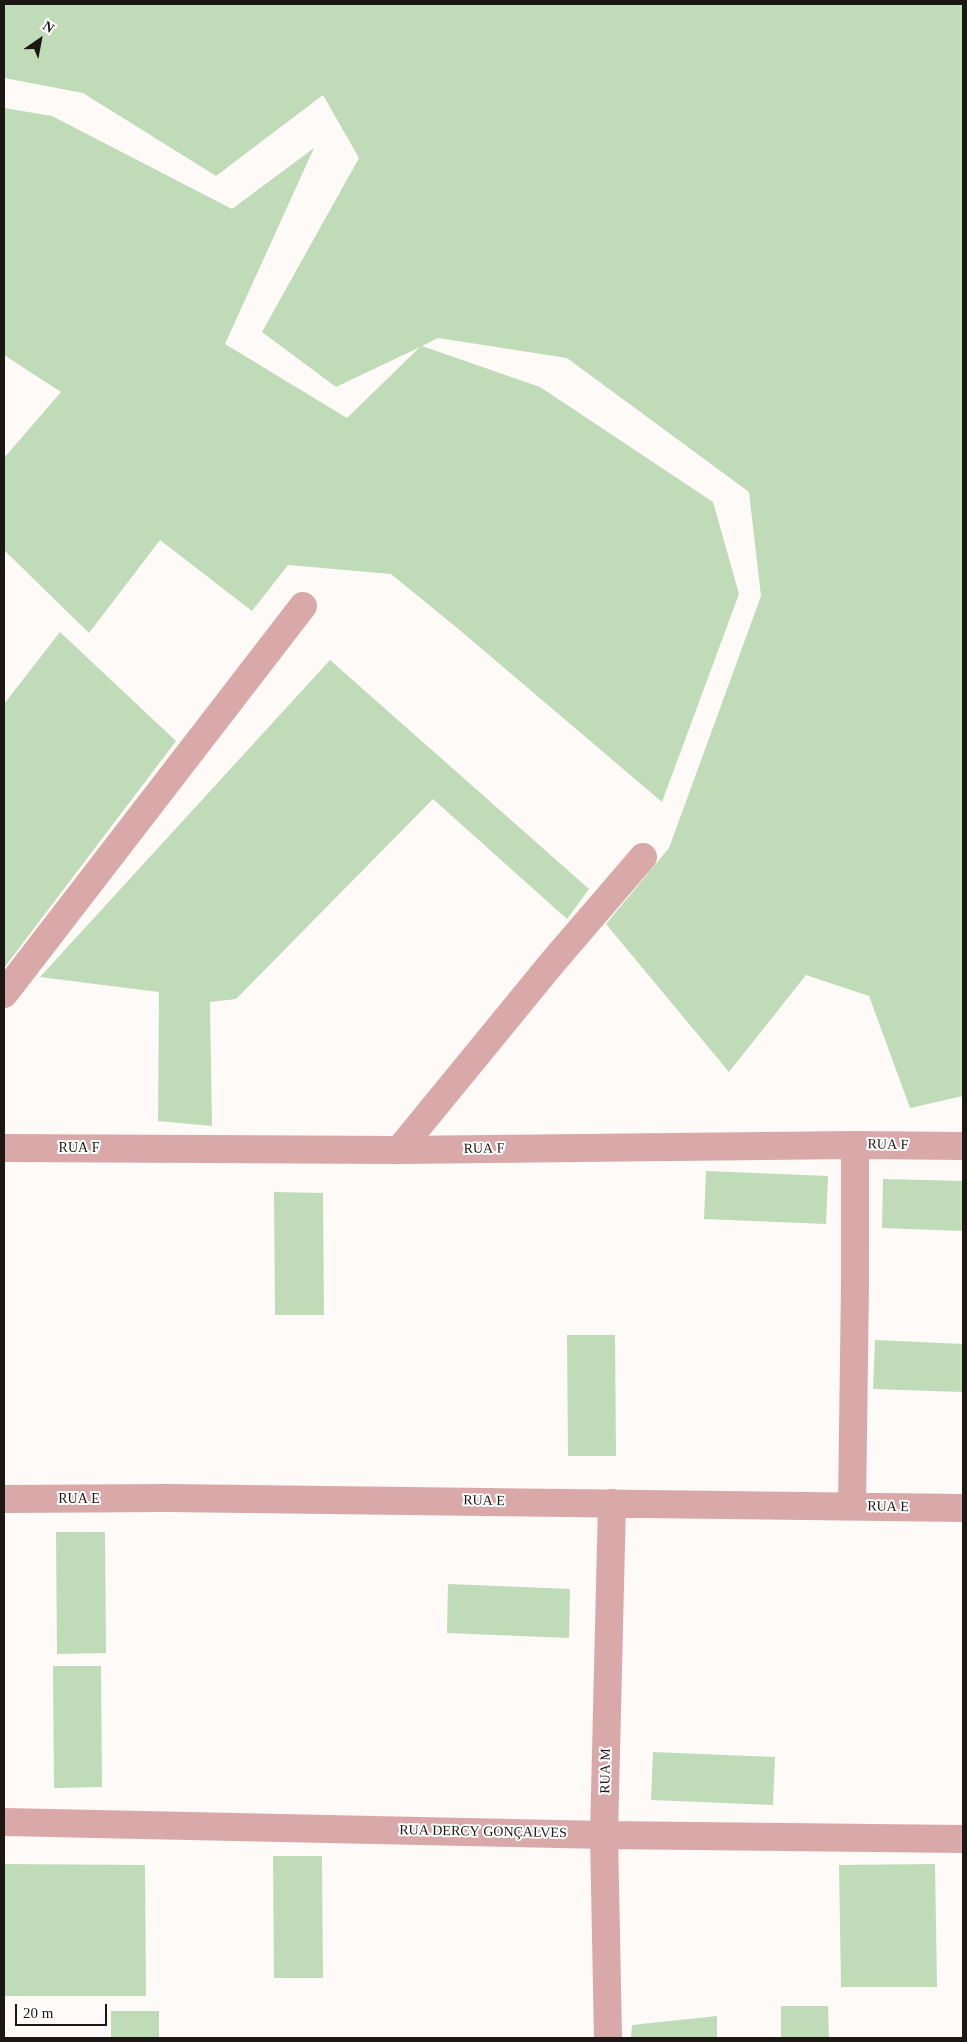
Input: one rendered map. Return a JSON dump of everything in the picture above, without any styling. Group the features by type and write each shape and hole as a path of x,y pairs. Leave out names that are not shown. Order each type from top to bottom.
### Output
{"street":[{"path":"4,994 303,606"},
{"path":"399,1150 552,963 644,857"},
{"path":"852,1506 855,1145"},
{"name":"RUA F","path":"4,1148 399,1150 855,1145 963,1146"},
{"name":"RUA E","path":"4,1499 167,1498 963,1508"},
{"name":"RUA M","path":"608,2038 604,1834 612,1503"},
{"name":"RUA DERCY GONÇALVES","path":"4,1822 963,1839"}],"green space":[{"path":"4,4 963,4 963,1096 910,1108 869,996 806,975 729,1072 606,924 669,848 761,596 749,492 567,358 438,338 422,346 540,387 713,502 739,594 662,802 391,574 288,565 252,611 160,540 89,633 4,550 4,458 61,392 4,355 4,108 52,116 232,209 314,148 225,344 347,418 420,347 336,387 262,332 359,158 323,95 216,176 83,93 4,78"},
{"path":"60,632 176,741 4,968 4,704"},
{"path":"330,660 589,889 567,919 433,799 236,999 210,1002 212,1126 158,1121 159,992 40,977"},
{"path":"706,1171 828,1176 826,1224 704,1219"},
{"path":"883,1179 963,1181 963,1231 882,1228"},
{"path":"274,1192 323,1193 324,1315 275,1315"},
{"path":"567,1335 615,1335 616,1456 568,1456"},
{"path":"875,1340 963,1344 963,1392 873,1389"},
{"path":"56,1532 105,1532 106,1653 57,1654"},
{"path":"448,1584 570,1589 569,1638 447,1633"},
{"path":"53,1666 101,1666 102,1787 54,1788"},
{"path":"653,1752 775,1757 773,1805 651,1800"},
{"path":"273,1856 322,1856 323,1978 274,1978"},
{"path":"4,1864 145,1865 146,1996 4,1996"},
{"path":"935,1864 937,1987 841,1987 839,1865"},
{"path":"781,2006 828,2006 829,2038 781,2038"},
{"path":"111,2011 159,2011 159,2038 111,2038"},
{"path":"717,2016 717,2038 631,2038 632,2025"}]}
